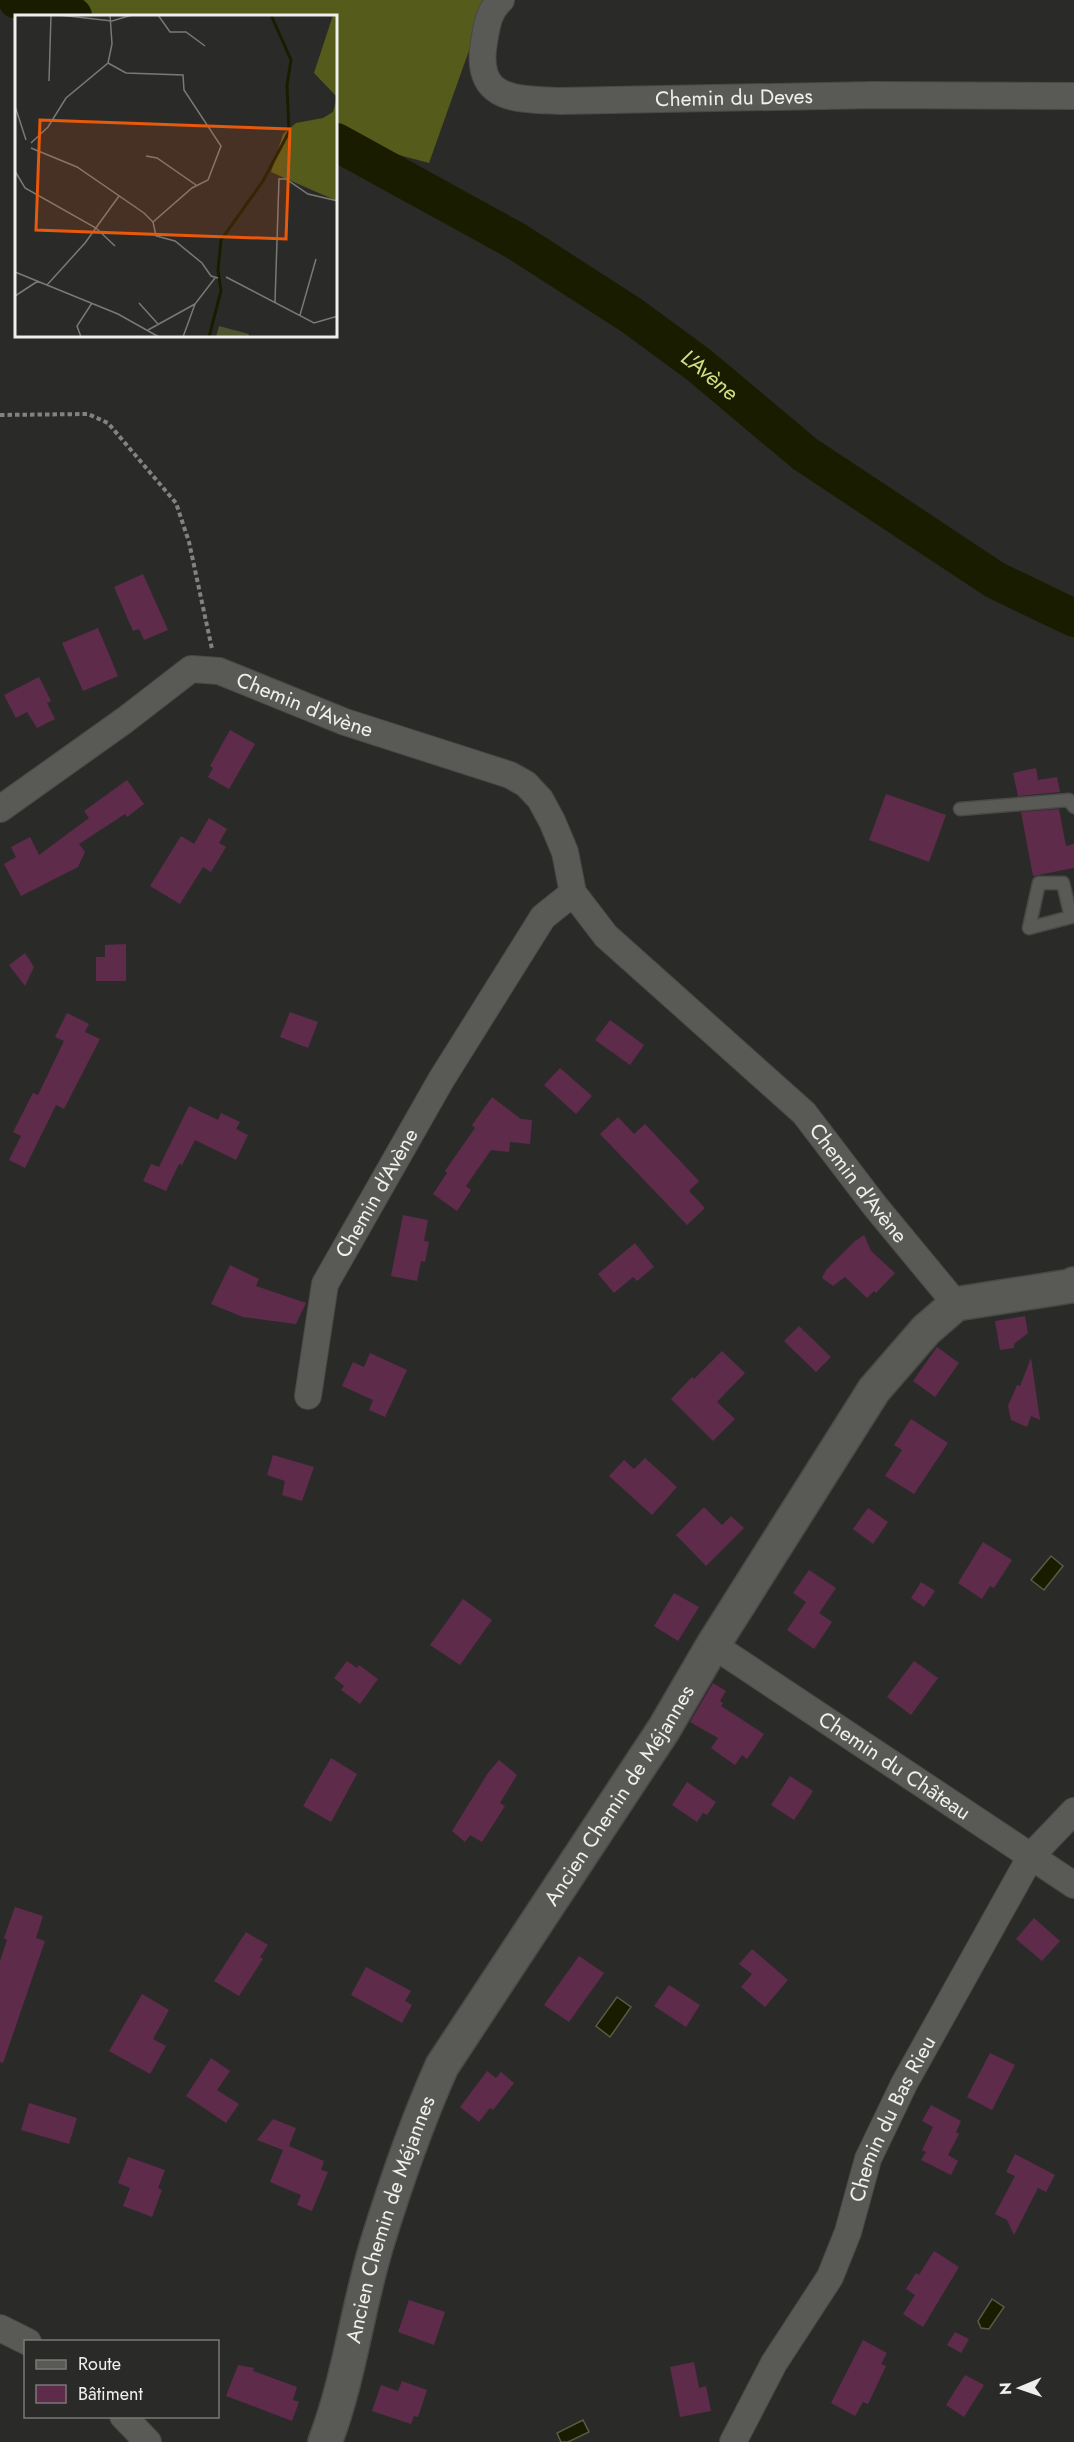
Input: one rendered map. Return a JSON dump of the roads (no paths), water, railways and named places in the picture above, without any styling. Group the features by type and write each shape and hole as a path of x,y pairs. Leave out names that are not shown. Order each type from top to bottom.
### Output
{"street":[{"name":"Chemin du Deves","path":"501,0 488,18 482,55 483,69 492,88 515,99 561,101 873,95 1074,96"},
{"name":"Chemin d'Avène","path":"0,809 125,720 191,669 219,671 345,722 510,775 526,784 540,799 565,852 573,892 606,936 804,1113 875,1206 956,1304"},
{"name":"Chemin d'Avène","path":"308,1396 325,1284 441,1080 543,916 573,892"},
{"path":"956,1304 1074,1284"},
{"name":"Ancien Chemin de Méjannes","path":"325,2442 338,2408 376,2248 419,2119 442,2066 664,1729 713,1645 874,1390 926,1330 956,1304"},
{"name":"Chemin du Château","path":"713,1645 1074,1885"},
{"name":"Chemin du Bas Rieu","path":"733,2442 774,2363 830,2277 848,2232 868,2159 904,2084 1031,1857 1074,1811"},
{"path":"0,2328 24,2340"},
{"path":"125,2418 148,2442"}],"lane":[{"path":"960,809 1069,800 1074,807"}],"waterway":[{"name":"L'Avène","path":"17,0 32,1 70,15"},
{"name":"L'Avène","path":"338,143 516,241 631,315 699,365 805,454 995,580 1074,618"}]}
